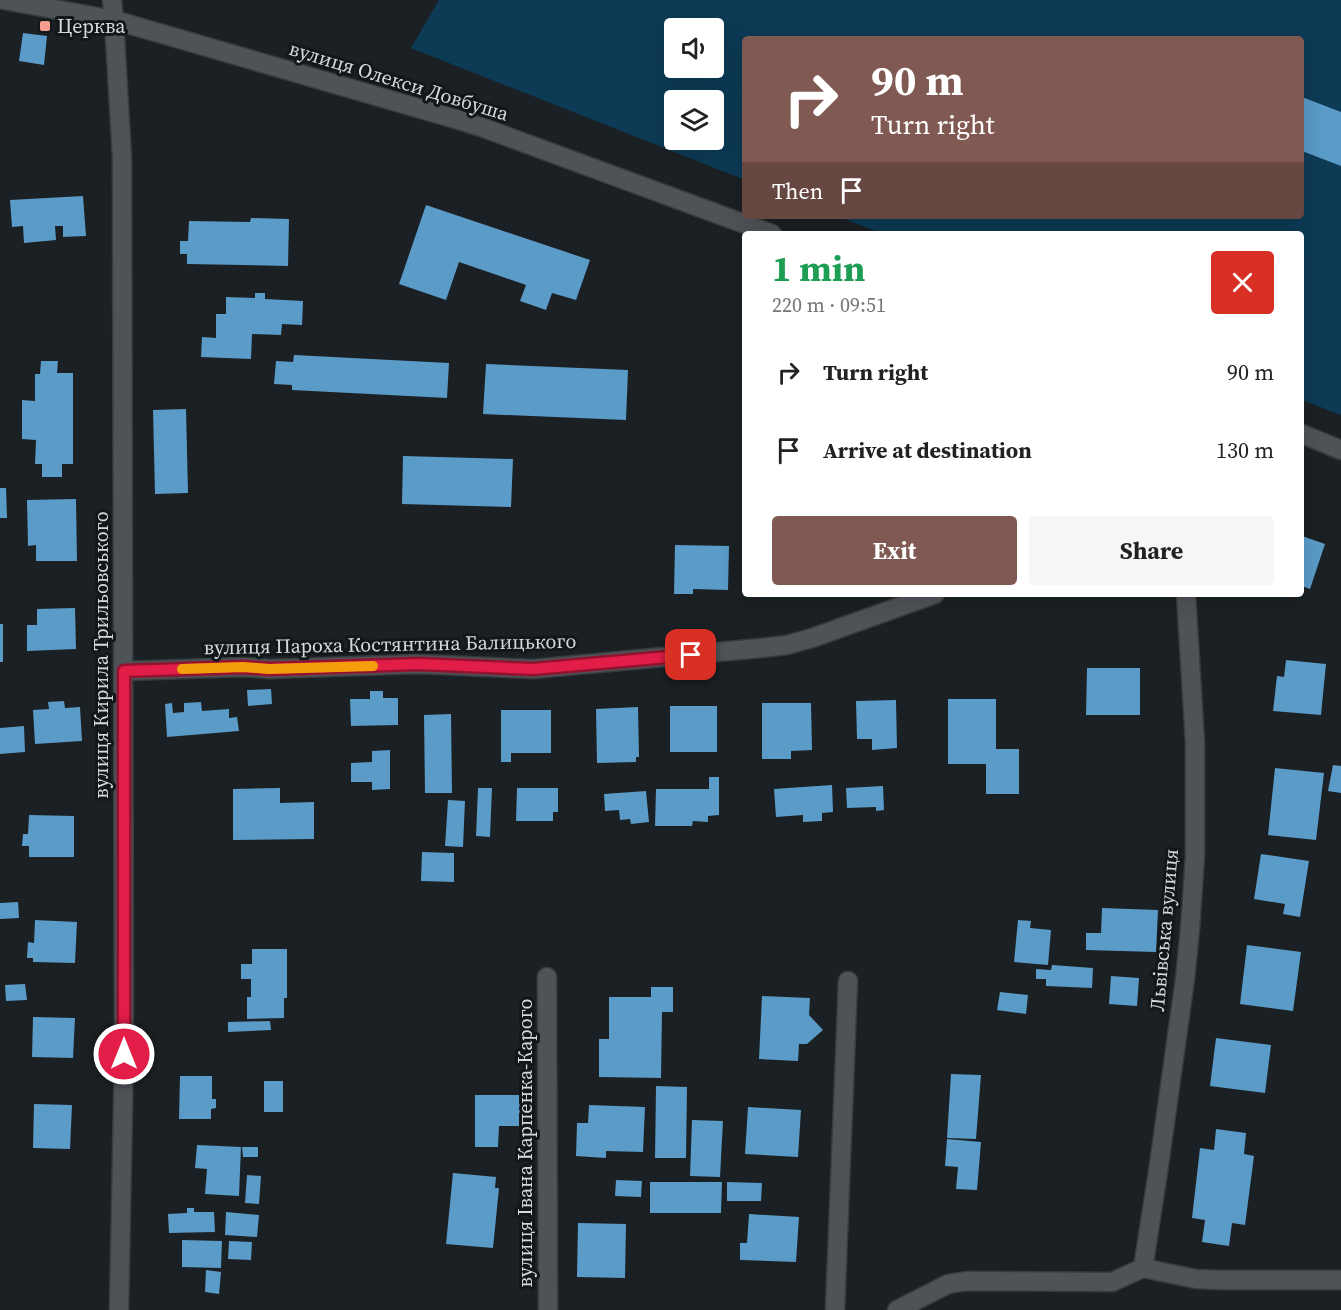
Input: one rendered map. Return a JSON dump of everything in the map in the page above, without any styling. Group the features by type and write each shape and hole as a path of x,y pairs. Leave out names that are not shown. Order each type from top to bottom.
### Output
{"street":[{"name":"вулиця Олекси Довбуша","path":"4,0 114,20 476,125 764,231"},
{"name":"вулиця Кирила Трильовського","path":"112,0 122,158 124,1054 119,1310"},
{"path":"1304,435 1341,450"},
{"name":"вулиця Пароха Костянтина Балицького","path":"124,671 419,664 533,669 738,651 788,645 927,597"},
{"name":"Львівська вулиця","path":"1143,1268 1185,979 1196,856 1195,742 1186,597"},
{"name":"вулиця Івана Карпенка-Карого","path":"547,977 548,1310"},
{"path":"835,1310 848,981"},
{"path":"897,1310 948,1284 967,1281 1112,1282 1143,1268 1196,1279 1341,1280"}],"shaded area":[{"path":"439,0 1341,0 1341,415 1304,401 1304,231 875,231 845,219 1304,219 1304,36 742,36 742,179 669,150 724,150 724,90 664,90 664,148 411,48"}],"building":[{"path":"23,33 47,36 44,65 19,61"},
{"path":"1304,98 1341,112 1341,166 1304,152"},
{"path":"83,196 86,236 63,237 63,226 55,226 56,240 24,243 23,226 12,227 10,200"},
{"path":"426,205 590,260 576,300 552,293 546,310 520,301 526,285 459,262 446,300 399,284"},
{"path":"251,218 289,219 288,266 187,264 187,254 180,254 180,241 188,241 189,221 250,222"},
{"path":"255,293 265,293 265,299 303,301 302,325 282,324 281,335 252,334 251,359 201,357 202,337 216,338 216,314 226,314 226,297 255,298"},
{"path":"294,355 449,363 447,398 292,390 292,385 274,384 276,361 293,362"},
{"path":"41,361 58,361 57,373 73,373 73,464 62,464 62,477 42,477 42,464 35,464 36,440 22,439 22,400 35,401 35,374 40,374"},
{"path":"486,364 628,370 626,420 483,414"},
{"path":"186,409 188,493 155,494 153,410"},
{"path":"403,456 513,459 511,507 402,504"},
{"path":"0,488 6,488 7,518 0,518"},
{"path":"76,499 77,561 36,561 36,545 28,546 27,500"},
{"path":"1304,537 1325,544 1310,589 1304,587"},
{"path":"675,545 729,546 728,590 693,589 693,594 674,594"},
{"path":"75,608 76,649 27,651 27,625 37,625 37,609"},
{"path":"0,624 3,624 3,662 0,662"},
{"path":"1286,660 1326,664 1321,715 1273,711 1277,676 1284,677"},
{"path":"1087,668 1140,668 1140,715 1086,715"},
{"path":"271,689 272,704 248,706 247,690"},
{"path":"370,691 383,691 383,698 398,698 398,725 351,726 350,699 370,699"},
{"path":"948,699 996,699 996,749 1019,749 1019,794 986,794 986,764 948,764"},
{"path":"896,700 897,748 872,750 872,739 857,739 856,701"},
{"path":"64,701 65,708 80,707 82,741 35,744 33,710 49,709 48,702"},
{"path":"201,702 202,711 229,709 229,718 237,717 239,731 167,737 165,704 172,703 173,713 184,712 184,703"},
{"path":"762,703 811,703 812,750 791,751 791,759 762,759"},
{"path":"670,706 717,706 717,752 670,752"},
{"path":"638,707 639,757 636,757 636,762 597,763 596,709"},
{"path":"501,710 551,710 551,753 511,753 511,762 501,762"},
{"path":"451,714 452,793 425,793 424,715"},
{"path":"24,726 25,752 0,754 0,728"},
{"path":"390,750 390,789 372,790 372,782 351,782 351,763 372,762 372,751"},
{"path":"1333,765 1341,766 1341,793 1328,791"},
{"path":"1275,768 1324,773 1316,840 1268,835"},
{"path":"709,777 719,777 719,815 708,816 708,822 693,821 692,826 655,826 656,789 709,789"},
{"path":"832,785 833,812 822,813 822,821 803,822 803,815 776,817 774,789"},
{"path":"883,786 884,810 876,811 876,807 847,808 846,788"},
{"path":"280,788 280,803 314,802 314,839 233,840 233,789"},
{"path":"478,788 492,788 490,837 476,836"},
{"path":"517,788 558,788 558,812 553,812 553,821 516,821"},
{"path":"646,791 649,822 631,824 630,819 620,820 619,810 605,811 604,794"},
{"path":"448,800 465,801 463,847 445,846"},
{"path":"29,815 74,816 74,857 29,857 29,846 22,846 23,834 28,834"},
{"path":"422,852 454,853 454,882 421,881"},
{"path":"1261,854 1309,861 1300,917 1283,914 1285,904 1254,899"},
{"path":"18,902 19,918 0,919 0,903"},
{"path":"1102,908 1158,910 1156,952 1086,950 1086,933 1101,933"},
{"path":"35,920 77,922 75,963 33,962 33,958 27,958 28,942 34,943"},
{"path":"1018,920 1031,921 1030,928 1051,930 1048,965 1014,962"},
{"path":"1247,945 1301,952 1293,1011 1240,1004"},
{"path":"252,949 287,949 287,998 284,998 284,1018 247,1019 247,997 251,997 251,979 241,979 241,964 252,964"},
{"path":"1052,965 1093,968 1092,988 1046,986 1046,979 1036,979 1036,969 1051,970"},
{"path":"1111,976 1139,978 1137,1006 1109,1004"},
{"path":"25,984 27,1000 6,1001 5,985"},
{"path":"651,987 673,987 673,1012 662,1012 661,1078 599,1077 599,1039 609,1039 609,997 651,997"},
{"path":"1000,992 1028,995 1026,1014 997,1010"},
{"path":"762,996 810,998 809,1015 823,1030 807,1044 799,1044 798,1061 759,1059"},
{"path":"33,1017 75,1018 73,1058 32,1057"},
{"path":"270,1021 271,1030 228,1032 228,1022"},
{"path":"1216,1038 1271,1045 1265,1093 1210,1086"},
{"path":"951,1074 981,1075 976,1139 947,1138"},
{"path":"180,1076 212,1076 212,1099 216,1099 216,1108 211,1109 211,1119 179,1119"},
{"path":"264,1081 283,1081 283,1112 264,1112"},
{"path":"656,1086 687,1087 686,1158 655,1158"},
{"path":"475,1095 521,1095 520,1126 499,1126 498,1147 475,1147"},
{"path":"34,1104 72,1105 70,1149 33,1148"},
{"path":"589,1105 645,1107 643,1152 606,1151 606,1158 576,1156 577,1123 588,1123"},
{"path":"748,1107 801,1110 798,1157 745,1154"},
{"path":"692,1120 723,1121 720,1177 690,1176"},
{"path":"1216,1129 1246,1133 1244,1154 1254,1156 1245,1225 1232,1223 1229,1246 1202,1242 1205,1220 1192,1218 1200,1148 1214,1150"},
{"path":"947,1139 981,1142 977,1190 956,1189 958,1167 945,1166"},
{"path":"197,1145 241,1147 239,1196 205,1194 207,1169 195,1168"},
{"path":"242,1147 258,1147 258,1157 243,1157"},
{"path":"453,1173 496,1177 495,1188 499,1188 493,1248 446,1244"},
{"path":"247,1175 261,1176 259,1204 245,1203"},
{"path":"616,1180 642,1181 641,1197 615,1196"},
{"path":"650,1182 722,1182 721,1213 650,1213"},
{"path":"727,1182 762,1183 761,1201 727,1201"},
{"path":"187,1208 194,1208 194,1212 214,1212 215,1232 169,1233 168,1214 187,1213"},
{"path":"226,1212 259,1215 257,1237 225,1235"},
{"path":"749,1214 799,1217 796,1262 740,1260 740,1243 747,1243"},
{"path":"578,1223 626,1224 625,1278 577,1277"},
{"path":"182,1240 222,1241 221,1268 182,1267"},
{"path":"229,1241 252,1242 251,1260 228,1259"},
{"path":"206,1270 221,1272 219,1294 205,1292"}],"slow traffic":[{"path":"182,669 373,666"}],"place":[{"name":"Церква","path":"45,26"}],"route":[{"path":"124,1054 124,671 419,664 533,669 691,655"}]}
